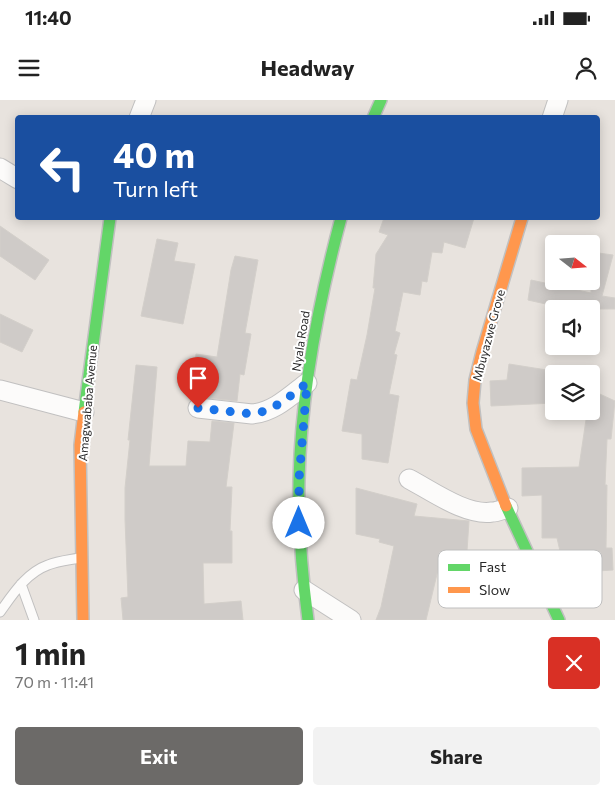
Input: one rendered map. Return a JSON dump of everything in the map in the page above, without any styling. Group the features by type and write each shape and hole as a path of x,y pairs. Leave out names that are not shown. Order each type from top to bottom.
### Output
{"street":[{"path":"140,115 146,100"},
{"path":"374,115 380,100"},
{"path":"553,115 558,100"},
{"path":"0,168 15,177"},
{"name":"Amagwababa Avenue","path":"83,620 80,445 110,220"},
{"name":"Nyala Road","path":"308,620 299,523 299,479 307,383 320,300 340,220"},
{"name":"Mbuyazwe Grove","path":"521,220 482,352 475,380 473,403 476,429 526,550"},
{"path":"198,408 252,414 259,413 274,408 307,383"},
{"path":"0,390 84,412"},
{"path":"409,478 458,505 474,511 493,512 508,508"},
{"path":"304,590 350,620"},
{"name":"Mbuyazwe Grove","path":"553,608 559,620"}],"lane":[{"path":"0,612 21,584 47,565 82,558"},
{"path":"21,584 34,620"}],"building":[{"path":"383,220 473,220 465,248 444,242 442,253 432,252 427,282 422,281 420,295 403,292 395,331 400,333 394,354 397,355 389,394 399,396 388,463 362,459 362,434 342,431 351,379 357,380 367,335 375,288 373,288 376,254 388,235 379,232"},
{"path":"0,226 49,260 35,280 0,256"},
{"path":"157,239 178,243 174,261 195,264 183,324 141,316"},
{"path":"600,253 613,255 602,296 615,298 615,309 600,309 600,300 545,300 545,304 528,300 531,280 545,283 545,290 577,290 591,293 591,290 600,290"},
{"path":"235,256 258,260 245,333 251,334 244,375 240,374 237,401 199,397 191,399 196,354 217,357"},
{"path":"0,314 33,330 22,352 0,342"},
{"path":"509,364 545,370 545,403 491,406 490,381 507,380"},
{"path":"136,365 157,367 149,466 186,466 188,441 210,442 212,421 234,423 226,487 232,487 230,531 232,531 232,563 203,563 204,604 241,601 243,620 123,620 121,598 128,597 125,488"},
{"path":"600,394 615,401 611,439 607,439 605,485 607,485 606,548 612,548 613,570 602,571 602,550 560,550 557,538 542,538 542,495 522,496 522,468 579,467 586,420 600,420"},
{"path":"356,488 417,504 414,516 469,521 467,550 438,550 438,570 426,620 376,620 381,607 394,546 379,542 380,539 356,534"}],"traffic: fast":[{"path":"374,115 381,100"},
{"path":"84,412 110,220"},
{"path":"308,620 300,533 300,447 312,348 341,220"},
{"path":"506,506 526,550"},
{"path":"553,608 559,620"}],"traffic: slow":[{"path":"506,506 476,429 473,403 475,380 482,352 521,220"},
{"path":"83,620 80,445 84,412"}],"route":[{"path":"198,408 252,414 259,413 274,408 307,383 299,479 299,523"}]}
